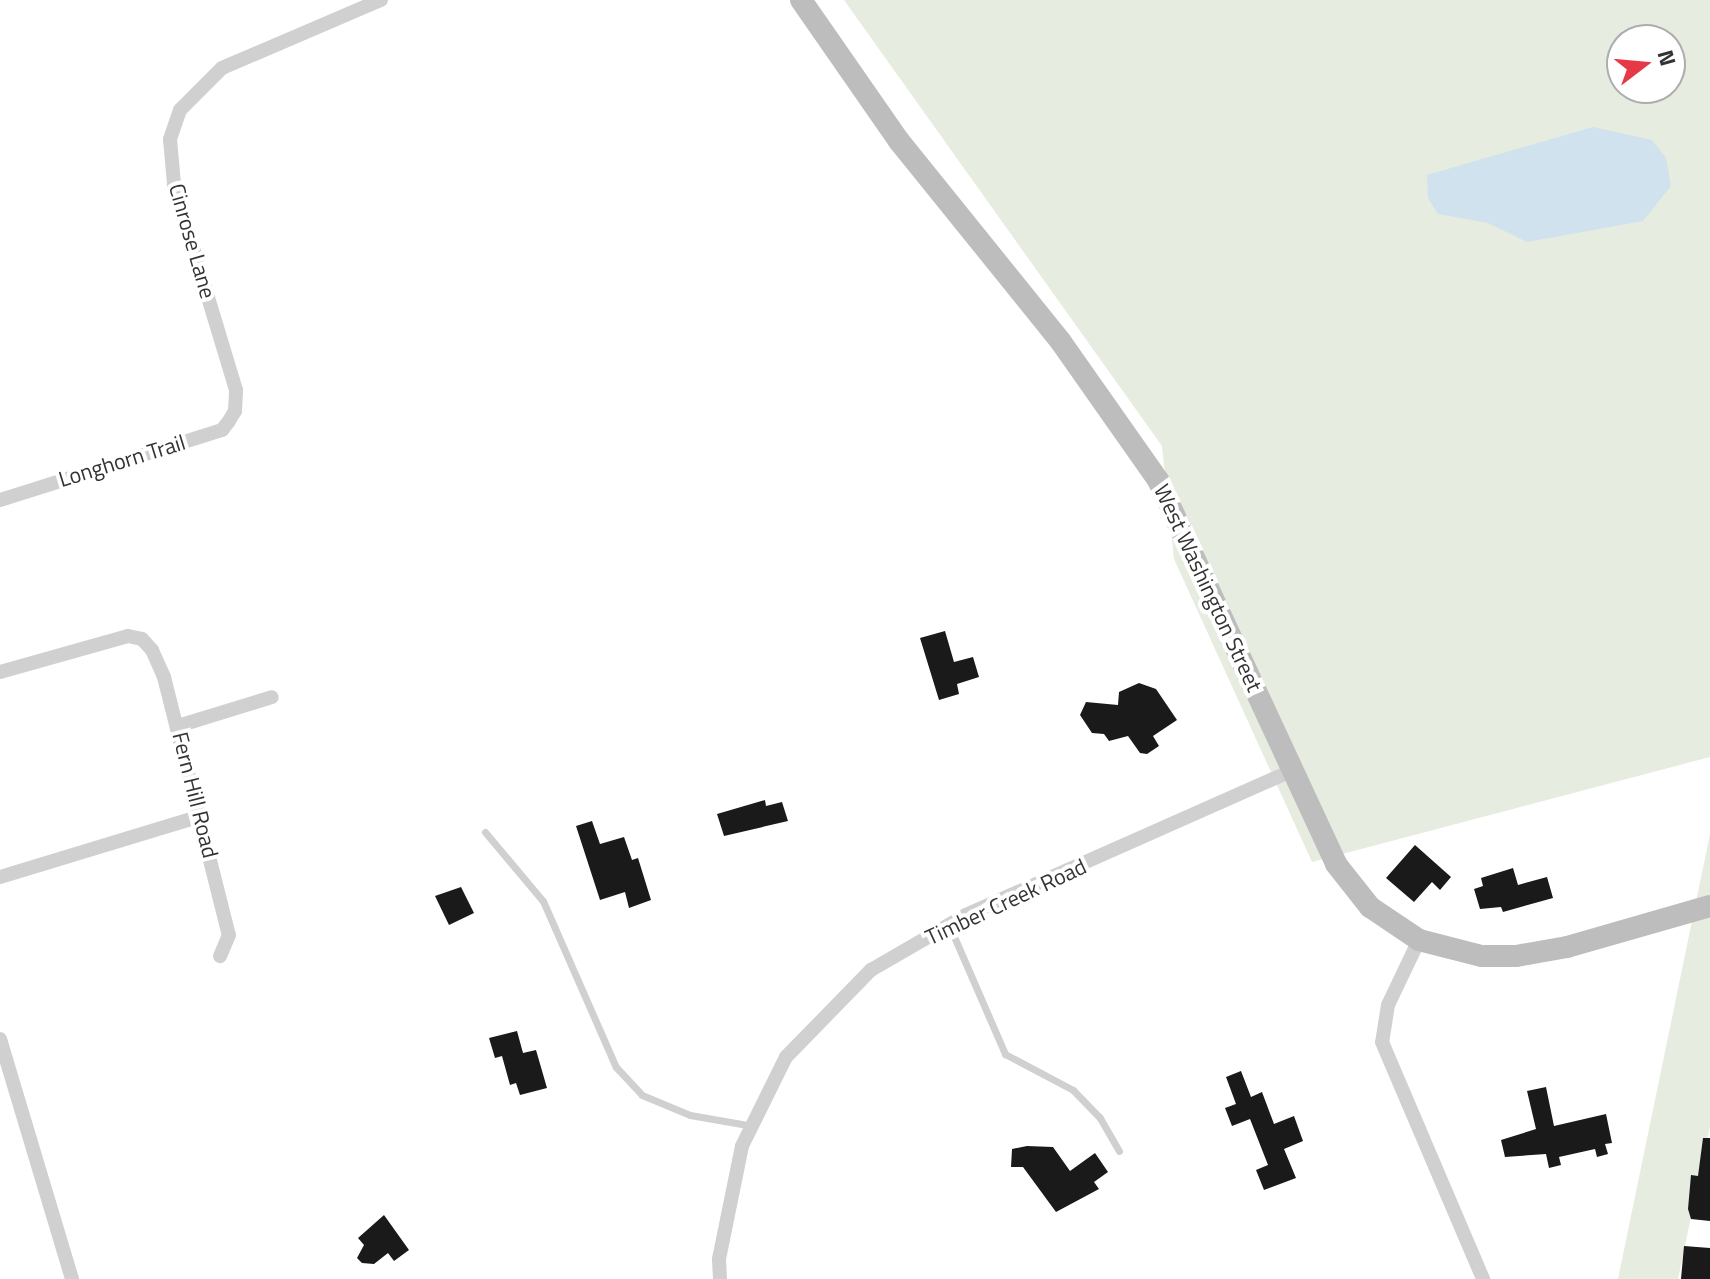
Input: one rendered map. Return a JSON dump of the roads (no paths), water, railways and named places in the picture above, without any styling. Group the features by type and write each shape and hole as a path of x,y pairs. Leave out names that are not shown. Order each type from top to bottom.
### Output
{"street":[{"name":"Cinrose Lane","path":"235,411 236,390 174,184 170,139 178,114 202,83 222,68 381,0"},
{"name":"West Washington Street","path":"801,0 899,141 1061,342 1158,480 1336,864 1370,907 1419,940 1482,956 1516,956 1567,947 1710,906"},
{"name":"Longhorn Trail","path":"0,500 222,430 235,411"},
{"name":"Fern Hill Road","path":"0,672 128,636 142,639 164,677 201,816 229,935 220,956"},
{"path":"178,726 272,697"},
{"name":"Timber Creek Road","path":"720,1279 719,1259 736,1175 753,1126 786,1057 832,1005 871,970 949,925 1293,770"},
{"path":"0,877 201,816"},
{"path":"1419,940 1388,1005 1382,1042 1483,1279"},
{"path":"0,1039 72,1279"}],"lane":[{"path":"485,832 543,901 616,1067 642,1095 690,1115 753,1126"},
{"path":"949,925 1005,1054 1073,1090 1100,1118 1119,1151"}],"water":[{"path":"1593,127 1652,140 1666,158 1671,186 1643,221 1527,242 1488,223 1438,214 1428,198 1427,175"}]}
